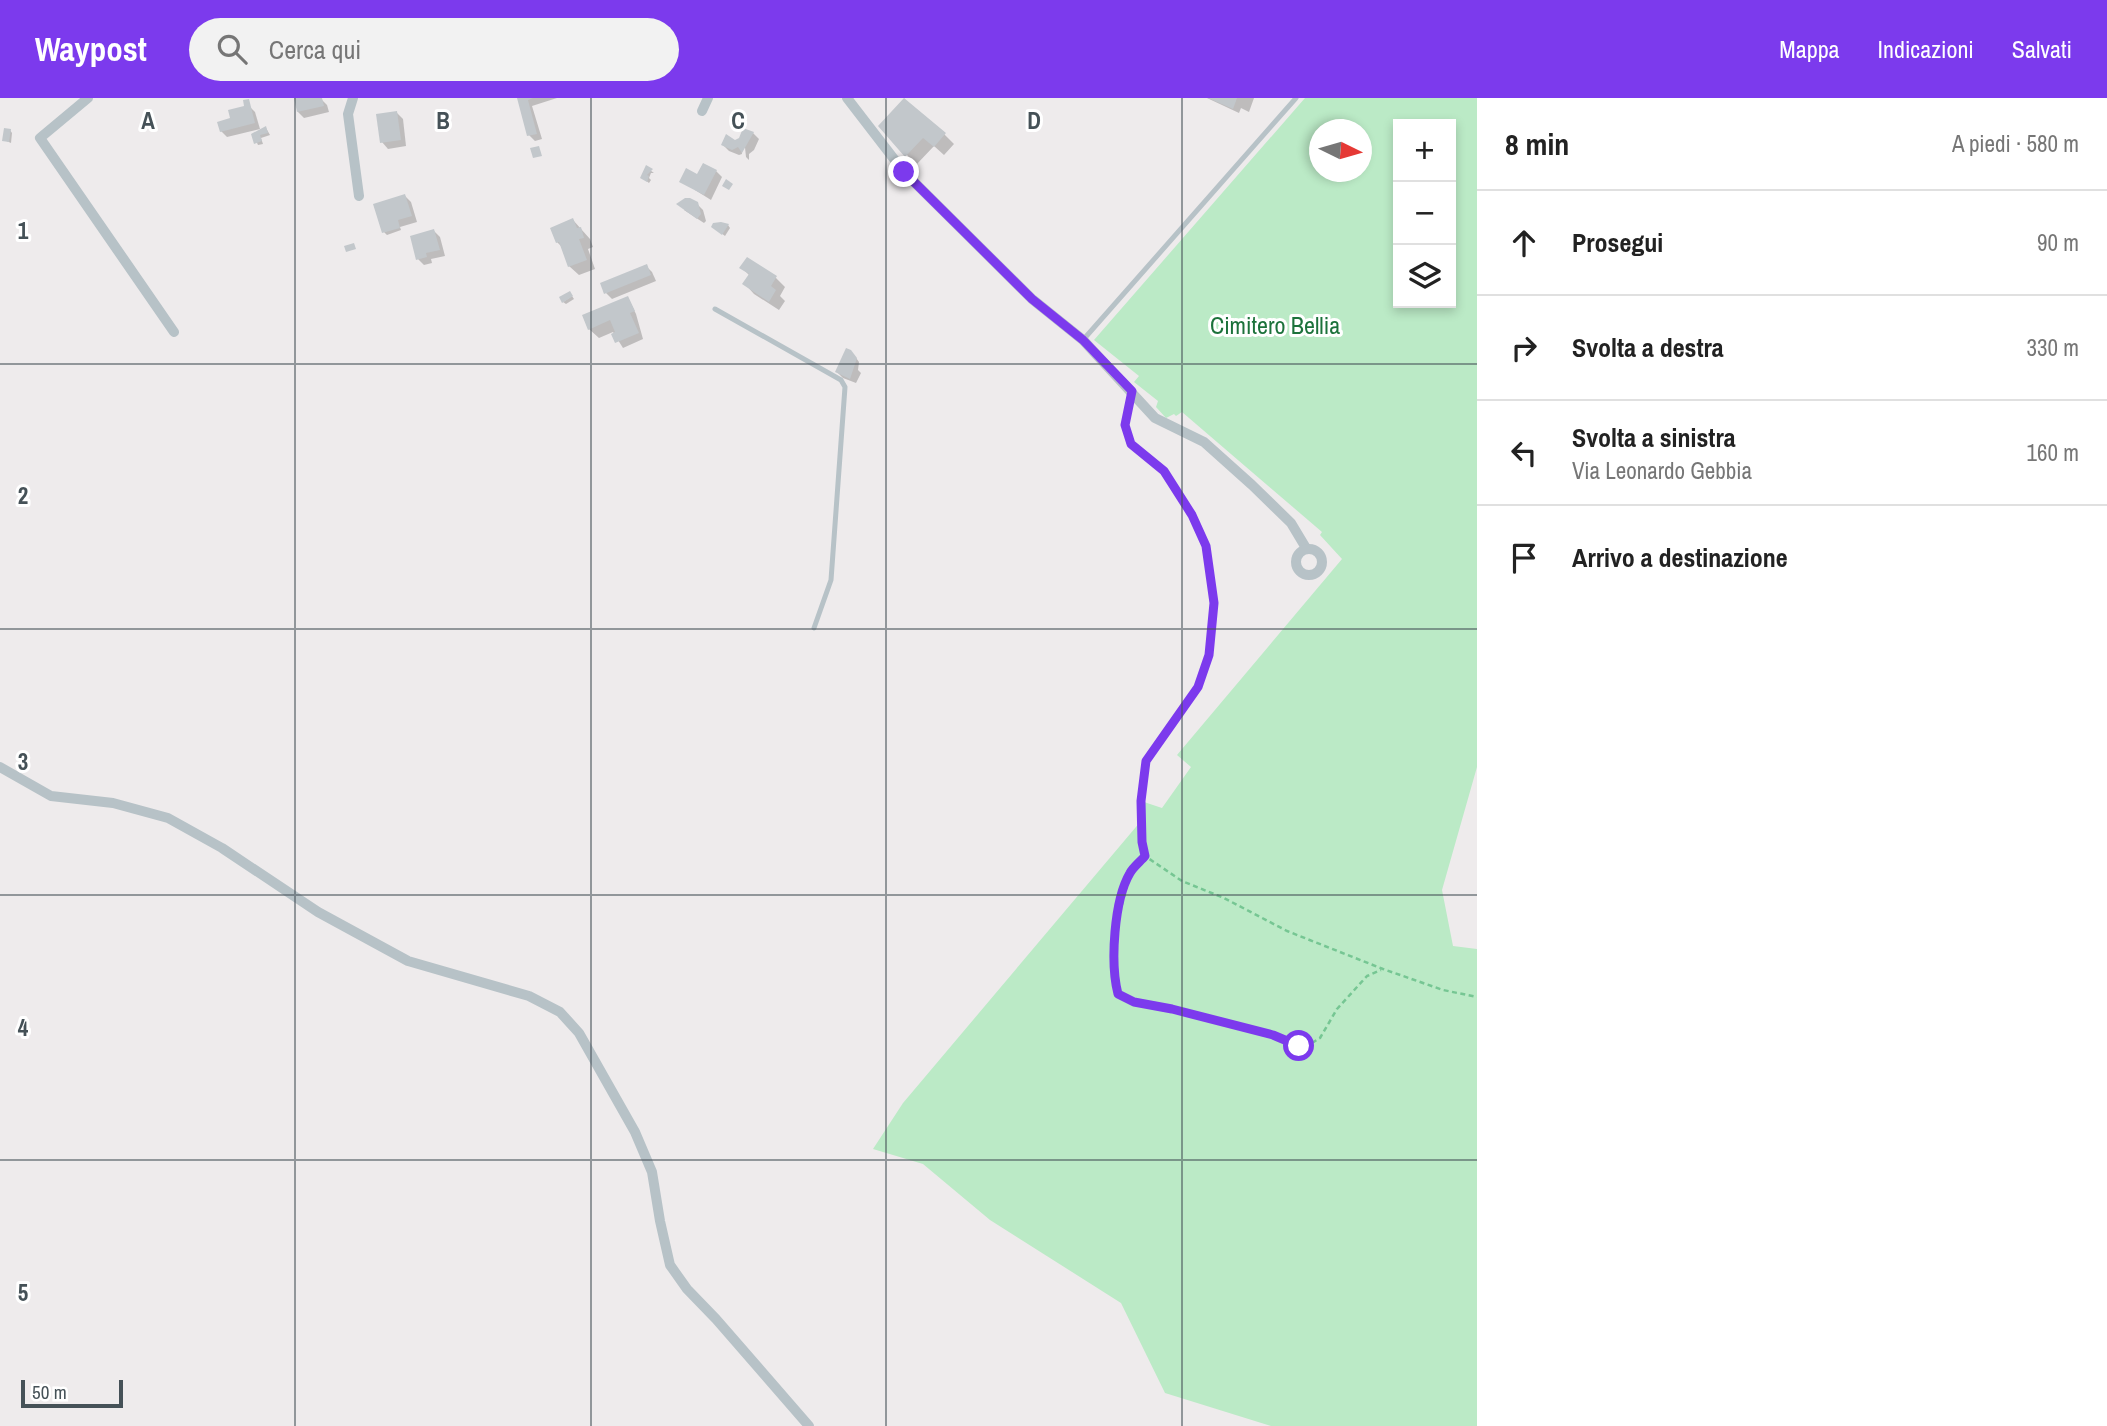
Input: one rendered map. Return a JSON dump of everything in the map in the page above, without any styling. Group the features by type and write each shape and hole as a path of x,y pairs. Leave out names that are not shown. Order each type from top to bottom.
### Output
{"street":[{"path":"88,98 40,138 174,332"},
{"path":"353,98 348,114 359,196"},
{"path":"702,111 708,98"},
{"path":"848,98 904,172 1032,299 1083,340 1156,418 1203,442 1252,485 1291,523 1306,548"},
{"path":"0,766 51,796 113,803 168,818 222,848 318,912 408,961 529,996 560,1012 579,1033 635,1132 652,1172 670,1265 687,1289 809,1426"}],"lane":[{"path":"1083,340 1296,98"},
{"path":"715,309 841,380 845,387 831,580 814,628"}],"path":[{"path":"1132,391 1125,425 1131,444 1164,471 1192,515 1206,546 1214,603 1209,655 1198,687 1146,761 1141,801 1145,856 1182,881 1224,898 1287,931 1443,990 1477,997"},
{"path":"1145,856 1130,873 1115,932 1113,963 1118,994 1134,1002 1273,1035 1299,1046 1320,1038 1337,1009 1367,976 1383,969"}],"green space":[{"name":"Cimitero Bellia","path":"1305,98 1477,98 1477,767 1442,890 1453,946 1477,949 1477,1426 1271,1426 1165,1393 1121,1303 990,1220 923,1164 873,1149 903,1103 1141,821 1141,801 1162,808 1191,767 1177,755 1342,559 1320,535 1322,532 1182,412 1166,418 1156,407 1158,401 1134,382 1139,376 1094,340"}],"building":[{"path":"294,98 322,98 324,106 297,112"},
{"path":"517,98 533,98 528,100 537,134 527,136"},
{"path":"904,98 946,133 934,147 923,138 905,157 878,126"},
{"path":"1208,98 1237,98 1233,109"},
{"path":"249,99 255,123 220,132 217,122 230,118 228,110 244,106 243,100"},
{"path":"397,111 401,140 380,143 376,114"},
{"path":"266,126 268,133 260,135 262,141 254,144 251,134"},
{"path":"4,128 11,129 9,142 2,141"},
{"path":"743,128 754,132 742,153 738,147 732,150 721,145 726,134 735,140 739,138"},
{"path":"539,146 542,156 533,158 530,148"},
{"path":"703,163 717,170 704,195 679,182 686,168 697,174"},
{"path":"646,165 653,169 647,175 647,182 640,178"},
{"path":"726,179 733,184 729,190 722,186"},
{"path":"405,194 412,216 398,220 400,228 382,233 373,204"},
{"path":"685,198 698,202 701,214 697,219 676,204"},
{"path":"573,218 577,228 581,227 584,238 579,239 587,260 568,267 559,242 556,243 550,228"},
{"path":"713,223 729,224 722,235 711,227"},
{"path":"434,229 440,250 426,253 427,257 416,260 410,236"},
{"path":"354,243 356,249 346,252 344,246"},
{"path":"747,257 777,276 771,286 776,290 769,302 742,284 749,274 739,268"},
{"path":"647,264 651,275 604,294 600,283"},
{"path":"570,291 573,296 562,303 559,297"},
{"path":"628,296 635,311 630,313 639,333 615,343 611,334 615,332 610,320 588,330 582,315"},
{"path":"846,348 857,358 850,379 835,372"}],"route":[{"path":"904,172 1032,299 1083,340 1132,391 1125,425 1131,444 1164,471 1192,515 1206,546 1214,603 1209,655 1198,687 1146,761 1141,801 1145,856 1130,873 1115,932 1113,963 1118,994 1134,1002 1273,1035 1299,1046"}]}
